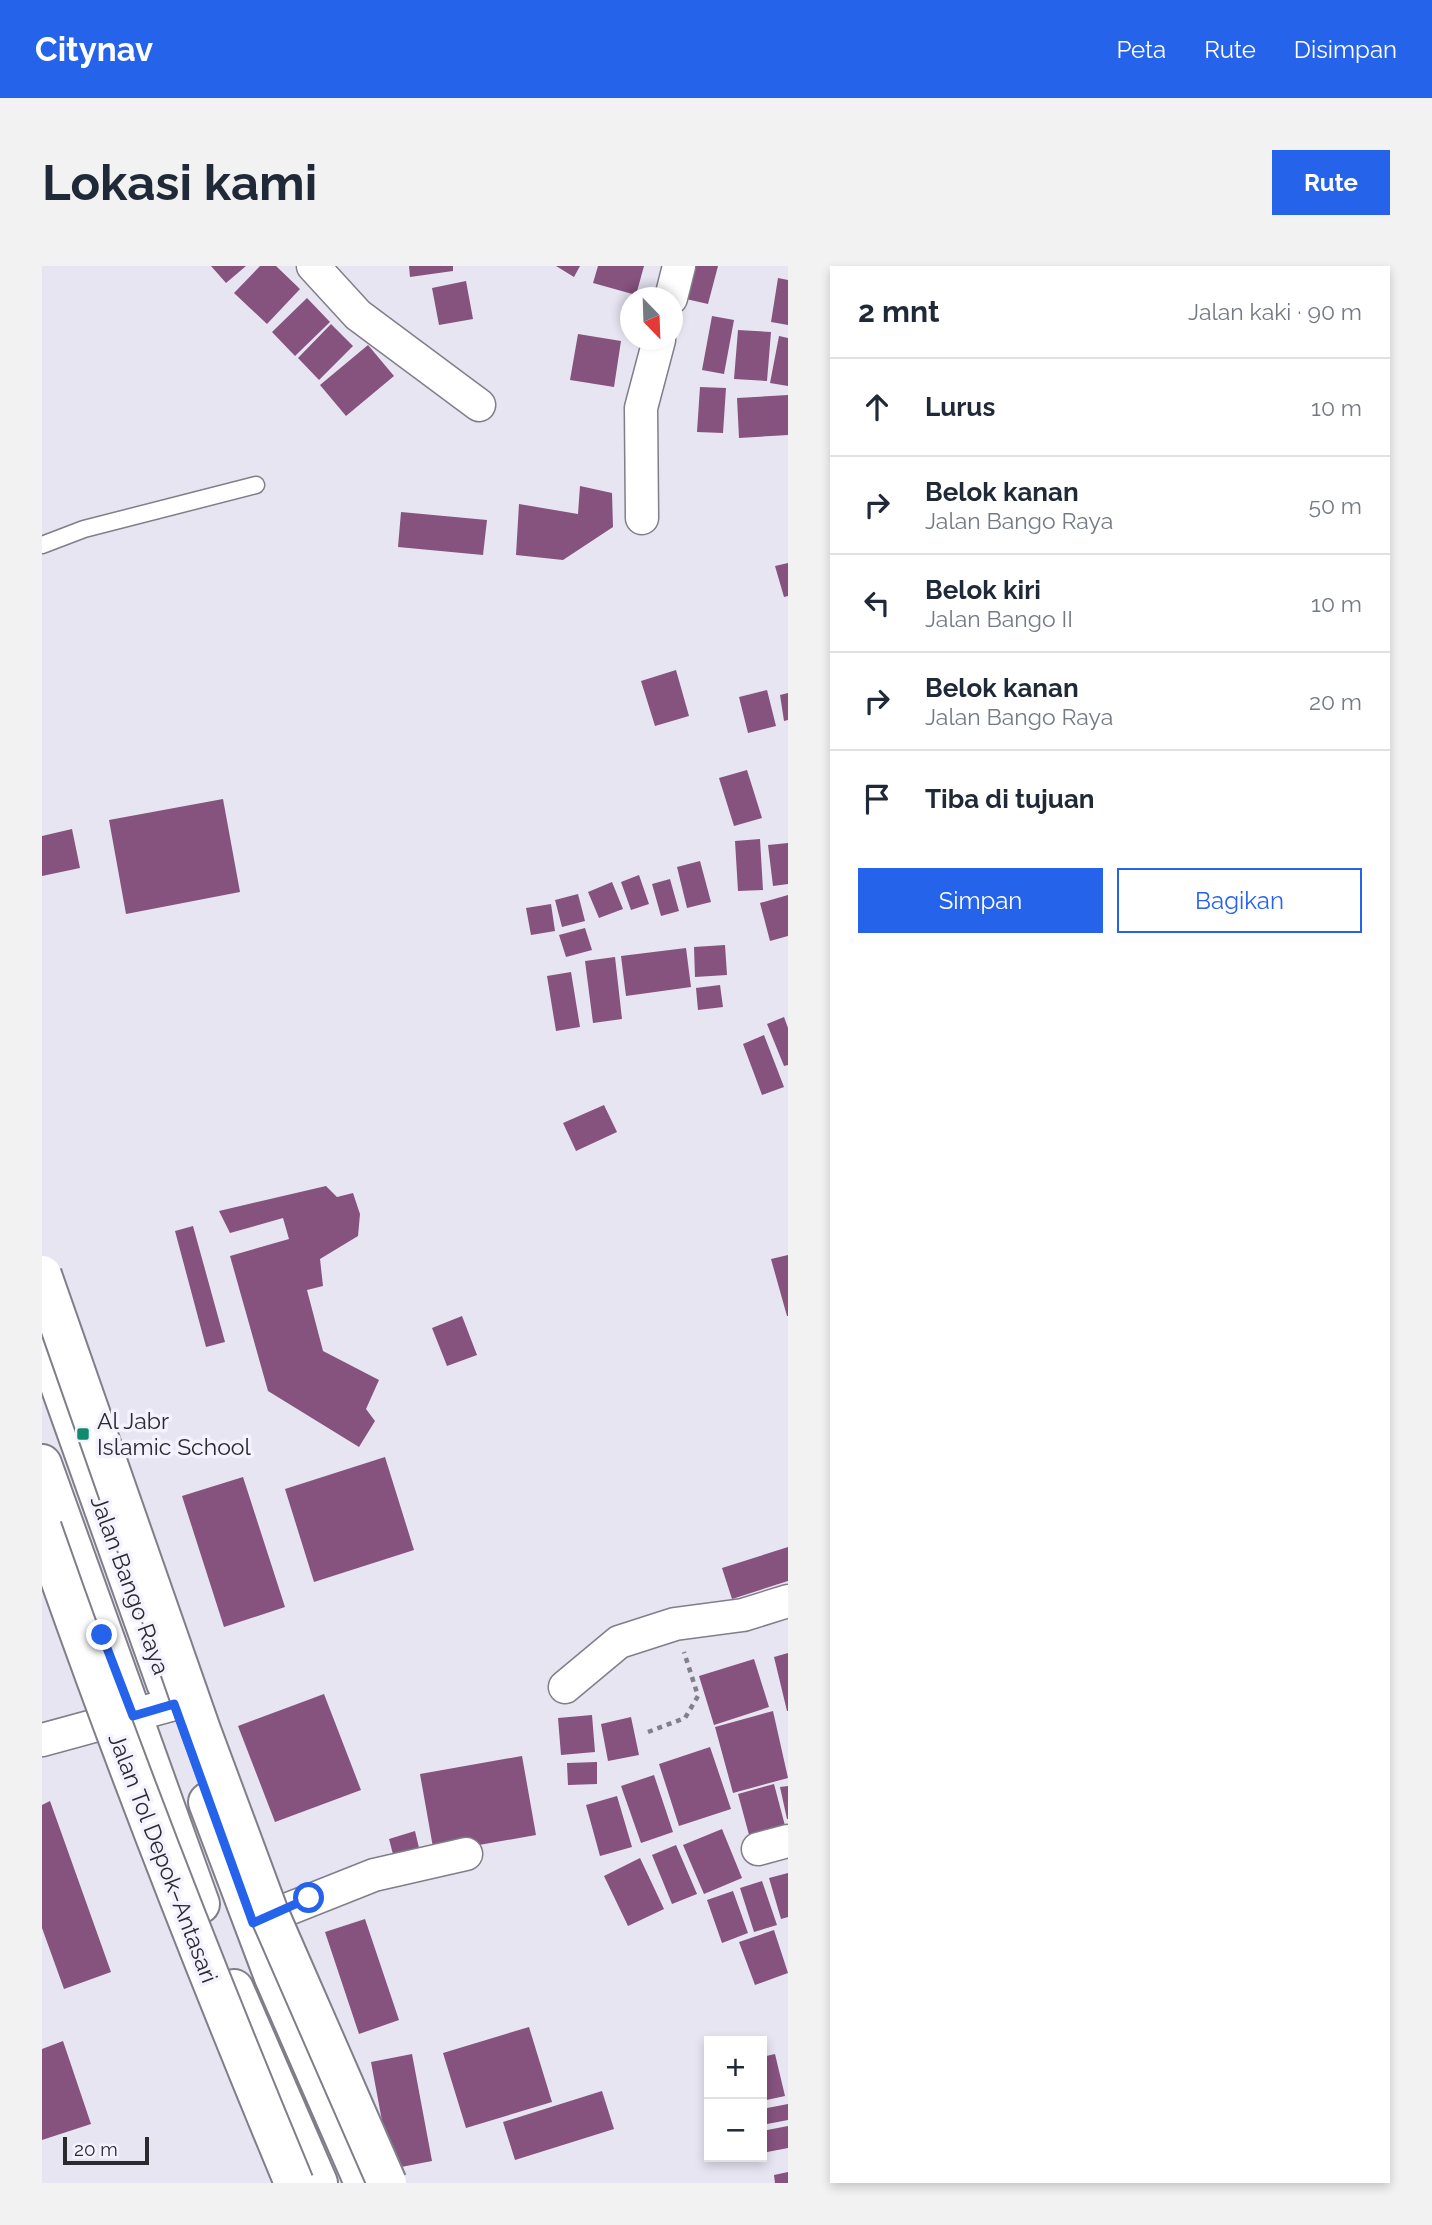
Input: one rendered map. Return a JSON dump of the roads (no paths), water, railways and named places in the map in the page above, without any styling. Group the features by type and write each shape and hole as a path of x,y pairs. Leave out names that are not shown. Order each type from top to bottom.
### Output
{"main road":[{"path":"42,1275 201,1730 269,1913 387,2183"},
{"name":"Jalan Bango Raya","path":"42,1335 253,1923 364,2183"},
{"name":"Jalan Bango Raya","path":"42,1464 214,1940 318,2183"},
{"name":"Jalan Tol Depok–Antasari","path":"42,1528 98,1688 193,1941 294,2183"}],"street":[{"path":"313,266 358,315 479,405"},
{"path":"674,287 679,266"},
{"path":"642,518 640,408 656,350"},
{"path":"565,1687 619,1642 675,1624 743,1615 788,1601"},
{"path":"42,1740 174,1704"},
{"path":"758,1849 788,1841"},
{"path":"253,1923 374,1875 466,1854"}],"lane":[{"path":"42,545 84,529 256,485"}],"place":[{"name":"Al Jabr Islamic School","path":"83,1434"}]}
